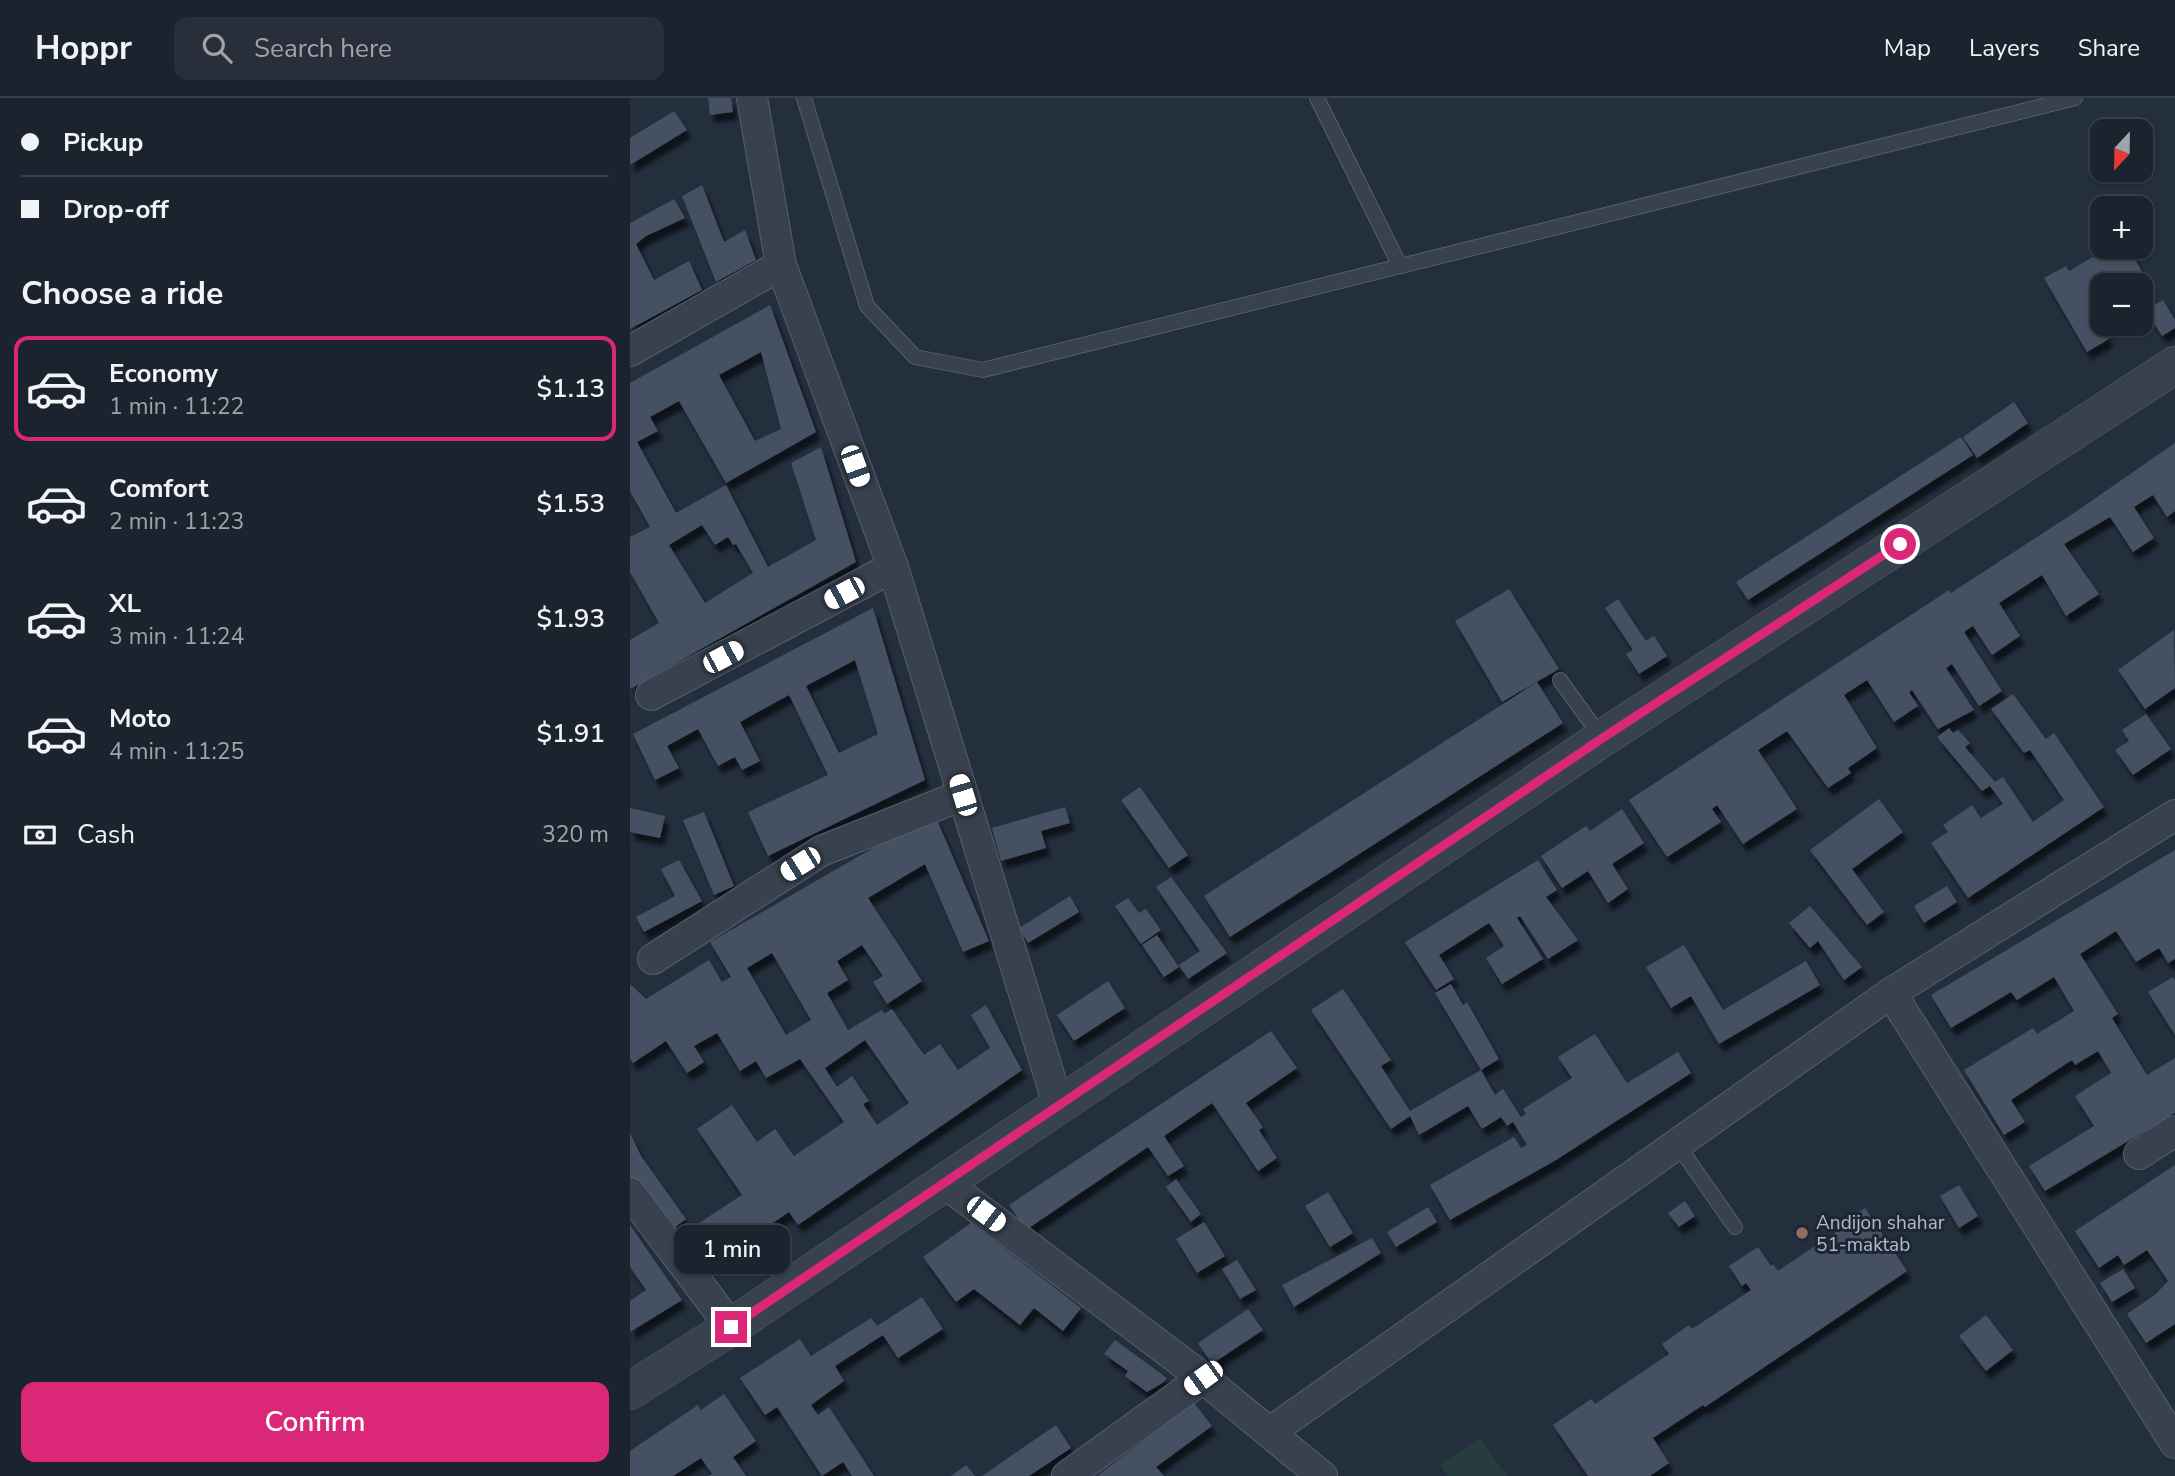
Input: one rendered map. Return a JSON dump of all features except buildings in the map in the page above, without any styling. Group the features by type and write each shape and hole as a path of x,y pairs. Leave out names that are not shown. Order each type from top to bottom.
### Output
{"street":[{"path":"752,98 781,265 892,567 1058,1104"},
{"path":"630,351 781,265"},
{"path":"630,1391 731,1327 943,1181 1601,739 2175,365"},
{"path":"651,695 892,567"},
{"path":"653,959 821,851 963,795"},
{"path":"1270,1432 1891,993 2175,815"},
{"path":"1891,993 2175,1443"},
{"path":"2139,1154 2175,1131"},
{"path":"943,1181 1203,1378 1322,1476"},
{"path":"630,1193 731,1327"},
{"path":"1067,1476 1203,1378"}],"lane":[{"path":"804,98 867,306 915,356 983,370 2075,98"},
{"path":"1317,98 1400,266"},
{"path":"1560,680 1601,739"},
{"path":"1677,1144 1735,1227"}],"green space":[{"path":"1480,1438 1507,1476 1448,1476 1440,1465"}],"place":[{"name":"Andijon shahar 51-maktab","path":"1802,1233"}],"route":[{"path":"731,1327 943,1181 1601,739 1900,544"}]}
